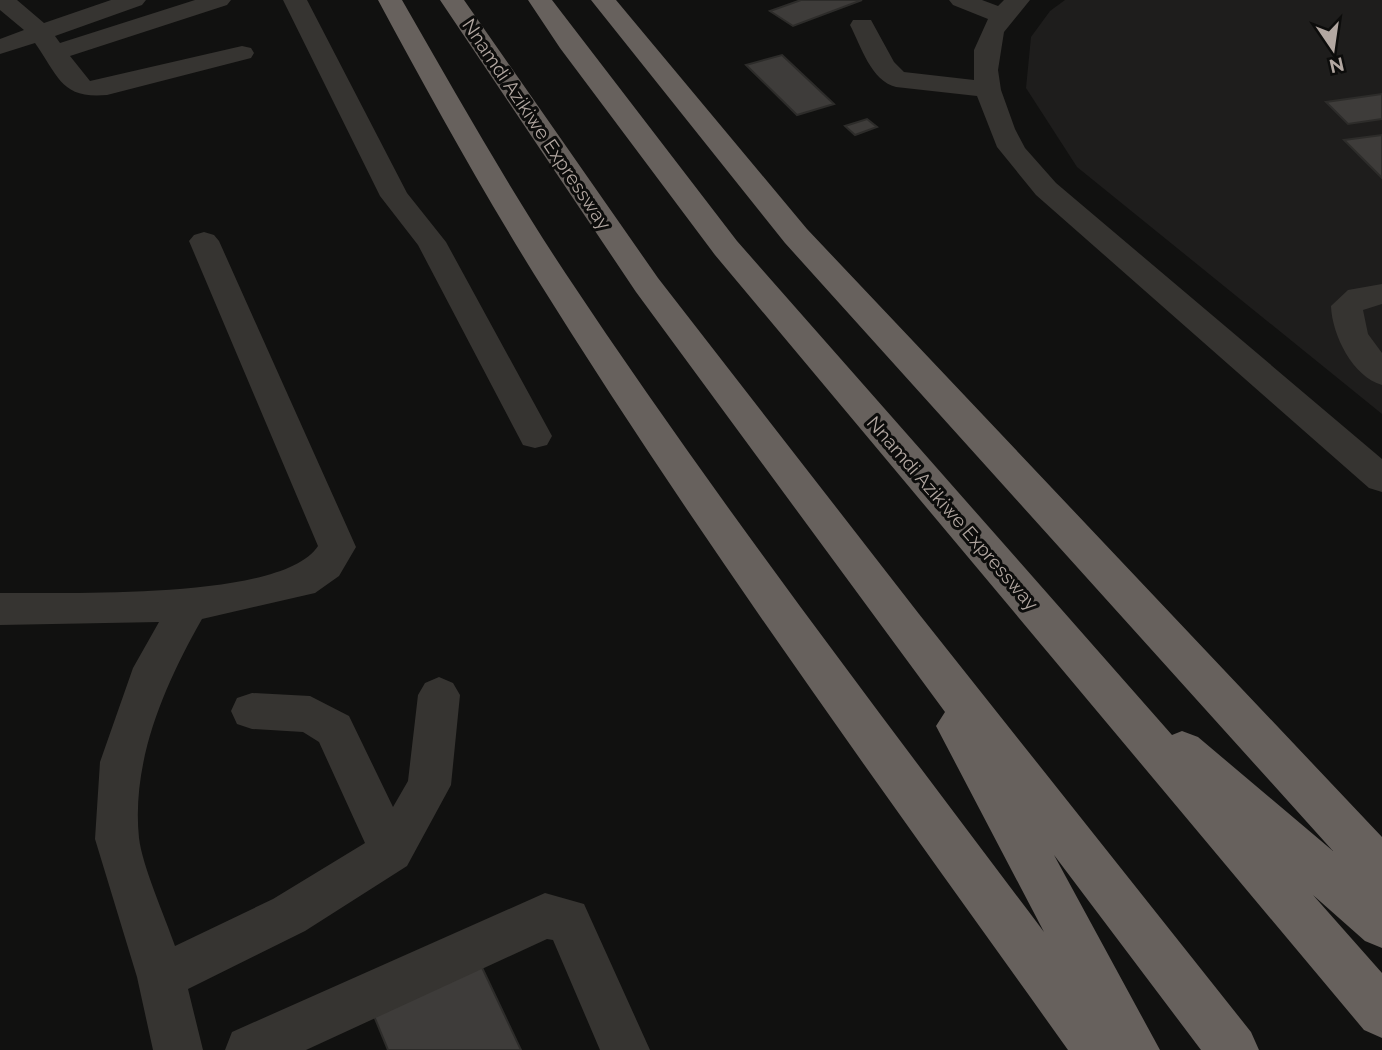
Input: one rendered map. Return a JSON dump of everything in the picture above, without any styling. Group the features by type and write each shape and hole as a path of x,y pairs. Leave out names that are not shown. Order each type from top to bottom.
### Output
{"highway":[{"path":"390,0 433,81 569,307 769,595 1100,1050"},
{"name":"Nnamdi Azikiwe Expressway","path":"453,0 647,285 904,626 1233,1050"},
{"name":"Nnamdi Azikiwe Expressway","path":"540,0 569,43 726,248 1382,1012"},
{"path":"603,0 796,236 1382,871"},
{"path":"904,626 1134,1050"},
{"path":"1083,665 1382,923"}],"street":[{"path":"3,0 48,43 77,85 87,89 107,87 242,53"},
{"path":"48,43 134,0"},
{"path":"0,47 48,43 219,0"},
{"path":"295,0 394,196 431,242 535,436"},
{"path":"961,0 1010,8 986,41 986,89 1012,148 1046,189 1382,479"},
{"path":"862,25 883,65 896,79 986,89"},
{"path":"0,609 189,606 302,582 326,565 337,547 204,241"},
{"path":"1375,358 1346,319 1347,306 1359,297 1382,294"},
{"path":"178,1050 161,977 117,839 121,762 153,668 189,606"},
{"path":"161,977 289,915 391,851 429,785 439,695"},
{"path":"252,711 310,714 334,729 391,851"},
{"path":"250,1050 545,916 554,916 568,920 625,1050"}],"shaded area":[{"path":"1065,0 1382,0 1382,414 1077,167 1026,88 1031,37 1050,11"}],"building":[{"path":"801,0 862,0 793,26 770,11"},
{"path":"782,55 834,104 797,115 746,65"},
{"path":"1382,94 1382,119 1348,124 1326,102"},
{"path":"867,119 877,127 855,135 845,126"},
{"path":"1382,135 1382,178 1344,140"},
{"path":"478,959 521,1050 388,1050 374,1016"}]}
